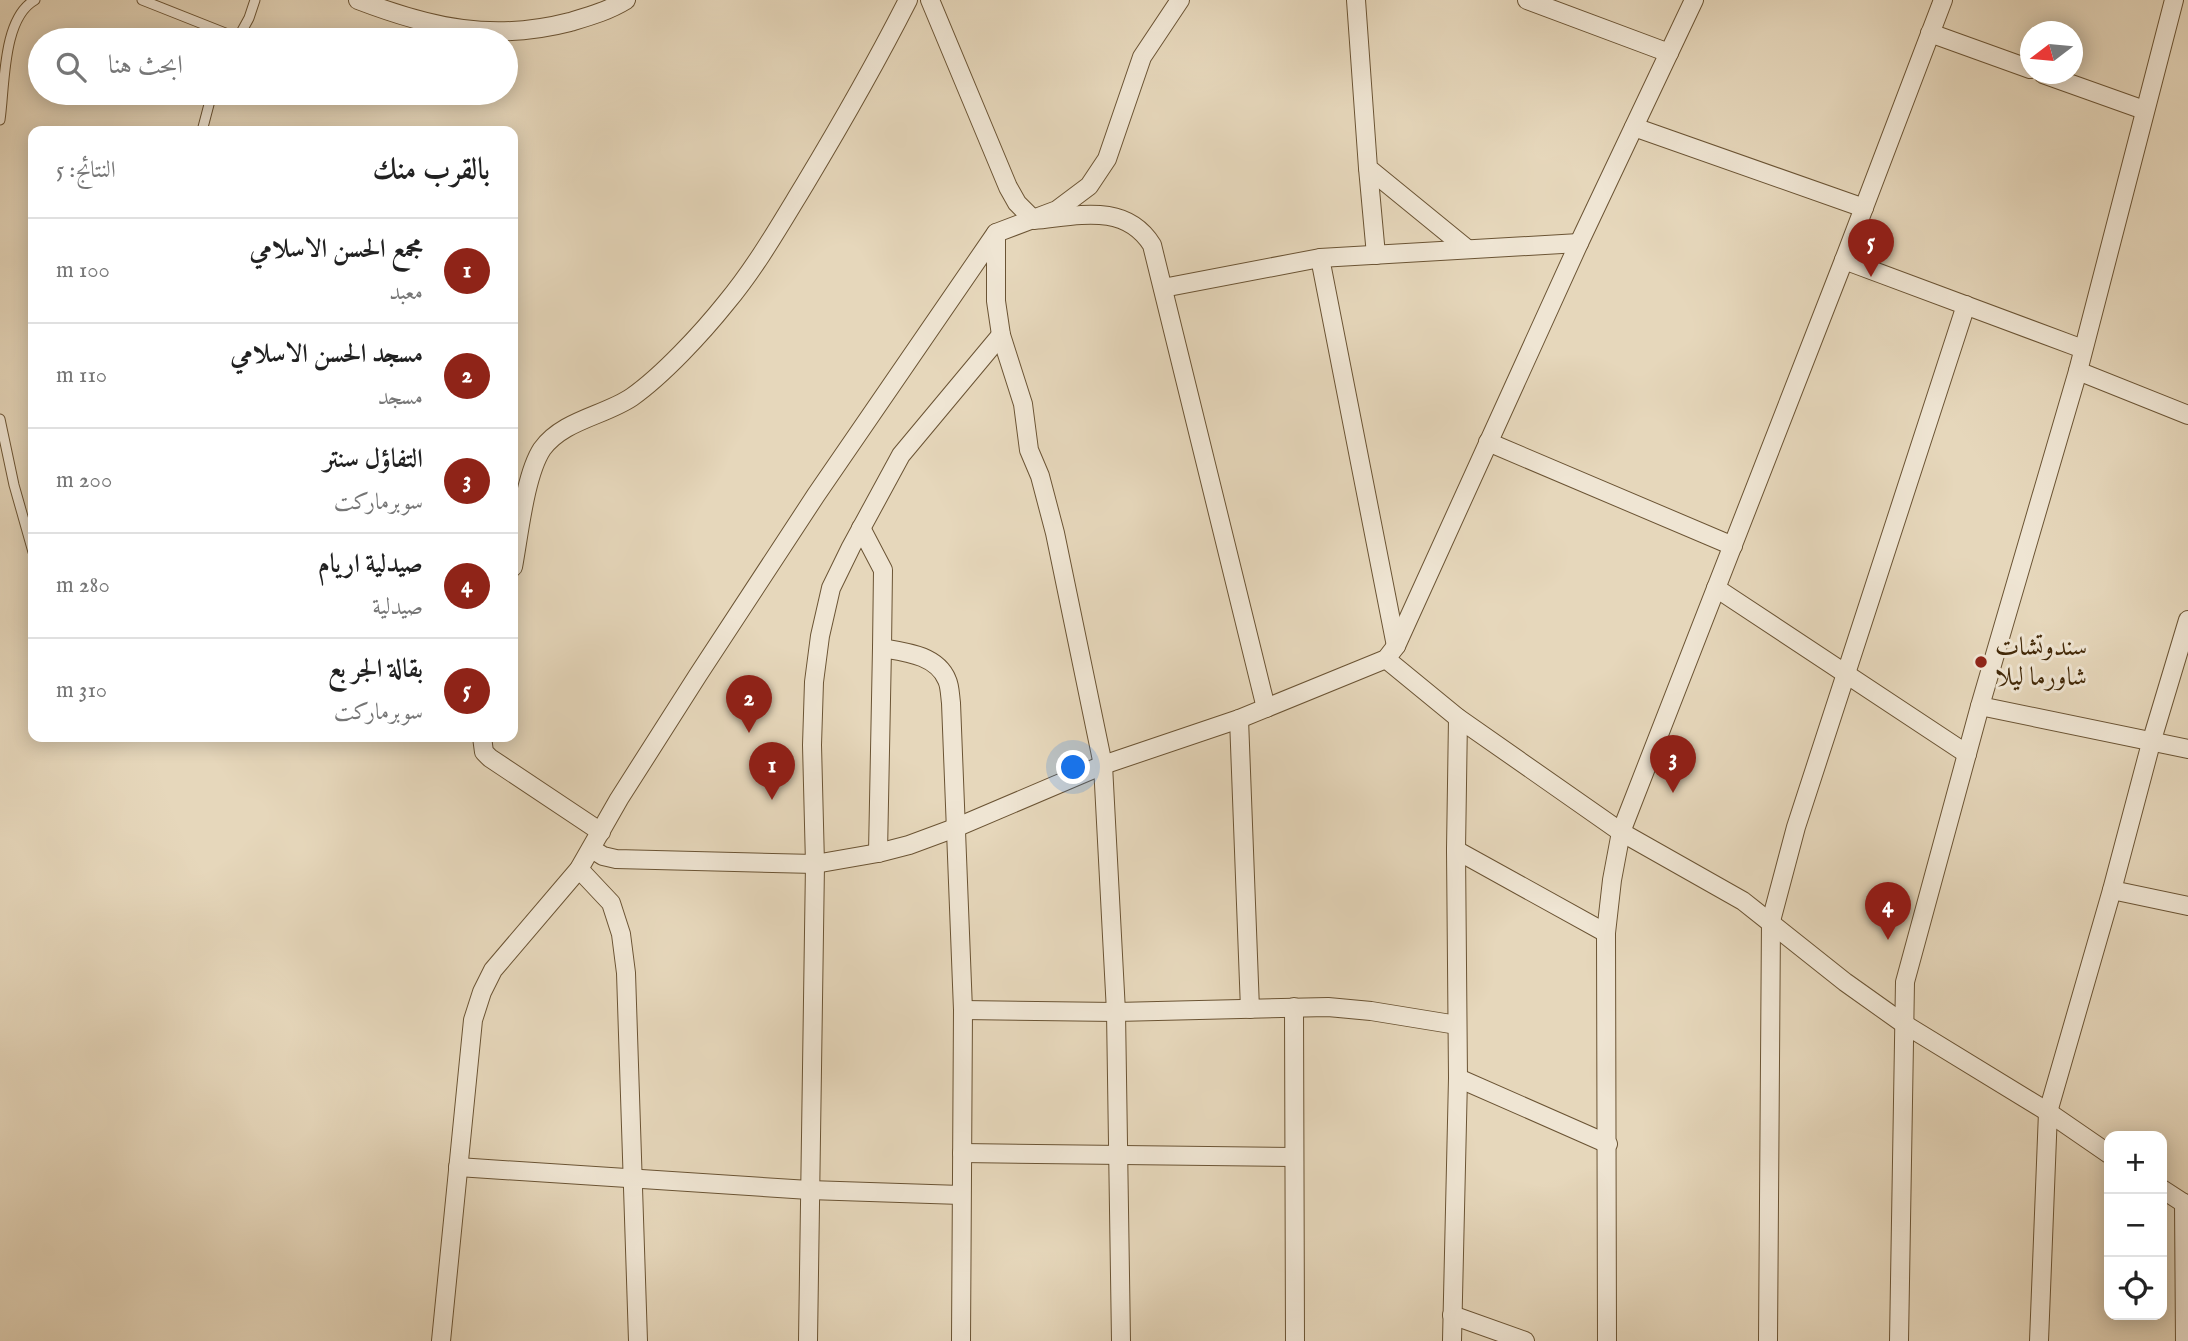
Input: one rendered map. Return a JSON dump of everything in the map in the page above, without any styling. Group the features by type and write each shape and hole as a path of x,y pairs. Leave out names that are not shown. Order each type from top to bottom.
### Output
{"street":[{"path":"358,0 422,23 447,28"},
{"path":"518,30 566,23 609,10 626,0"},
{"path":"518,542 530,481 542,450 564,429 616,406 643,388 726,304 762,254 826,150 881,54 908,0"},
{"path":"930,0 1017,203 1034,220 1103,215 1127,219 1143,231 1152,245 1266,708"},
{"path":"441,1341 473,1020 493,970 579,869 658,736 816,495 996,233 1034,220 1072,200 1089,186 1107,159 1142,57 1180,0"},
{"path":"1356,0 1376,255"},
{"path":"1527,0 1669,53"},
{"path":"592,849 616,859 815,864 878,853 955,828 1103,765 1239,719 1392,652 1693,0"},
{"path":"1607,1341 1606,933 1621,832 1844,260 1942,0"},
{"path":"1899,1341 1905,982 1980,706 2078,371 2174,0"},
{"path":"1930,33 2020,65"},
{"path":"2071,84 2144,110"},
{"path":"1634,127 1864,208"},
{"path":"1368,167 1466,248"},
{"path":"996,233 996,301 1001,335 1023,404 1028,450 1040,476 1055,533 1103,765 1116,1012 1121,1341"},
{"path":"1163,288 1320,258 1579,243"},
{"path":"1320,258 1392,652 1458,718 1621,832 1743,901 1904,1024 2048,1112 2104,1151"},
{"path":"1844,260 2083,349"},
{"path":"1768,1341 1771,921 1788,851 1966,305"},
{"path":"808,1341 815,864 812,745 814,682 820,636 831,588 901,455 1001,335"},
{"path":"2078,371 2188,415"},
{"path":"1488,442 1732,546"},
{"path":"861,528 883,570 878,853"},
{"path":"1716,588 1967,754"},
{"path":"2039,1341 2048,1112 2188,620"},
{"path":"882,648 926,658 937,665 947,680 952,731 963,1010 961,1341"},
{"path":"1980,706 2188,749"},
{"path":"1452,1341 1458,1078 1458,718"},
{"path":"1239,719 1251,1009"},
{"path":"483,742 485,752 491,758 601,832"},
{"path":"1456,850 1606,933"},
{"path":"579,869 611,903 621,934 626,973 638,1341"},
{"path":"2112,890 2188,906"},
{"path":"963,1010 1116,1012 1294,1007 1360,1009 1457,1025"},
{"path":"1294,1007 1295,1341"},
{"path":"1458,1078 1608,1144"},
{"path":"962,1153 1294,1157"},
{"path":"458,1167 809,1190 961,1195"},
{"path":"2167,1192 2186,1205 2185,1341"},
{"path":"1452,1315 1525,1341"}],"lane":[{"path":"0,120 13,29 21,12 35,0"},
{"path":"142,0 210,28"},
{"path":"243,28 255,0"},
{"path":"203,126 209,105"},
{"path":"0,419 28,534"}],"place":[{"name":"بقالة الجر بع","path":"1871,277"},
{"name":"سندوتشات شاورما ليلا","path":"1981,662"},
{"name":"مسجد الحسن الاسلامي","path":"749,733"},
{"name":"التفاؤل سنتر","path":"1673,793"},
{"name":"مجمع الحسن الاسلامي","path":"772,800"},
{"name":"صيدلية اريام","path":"1888,940"}]}
